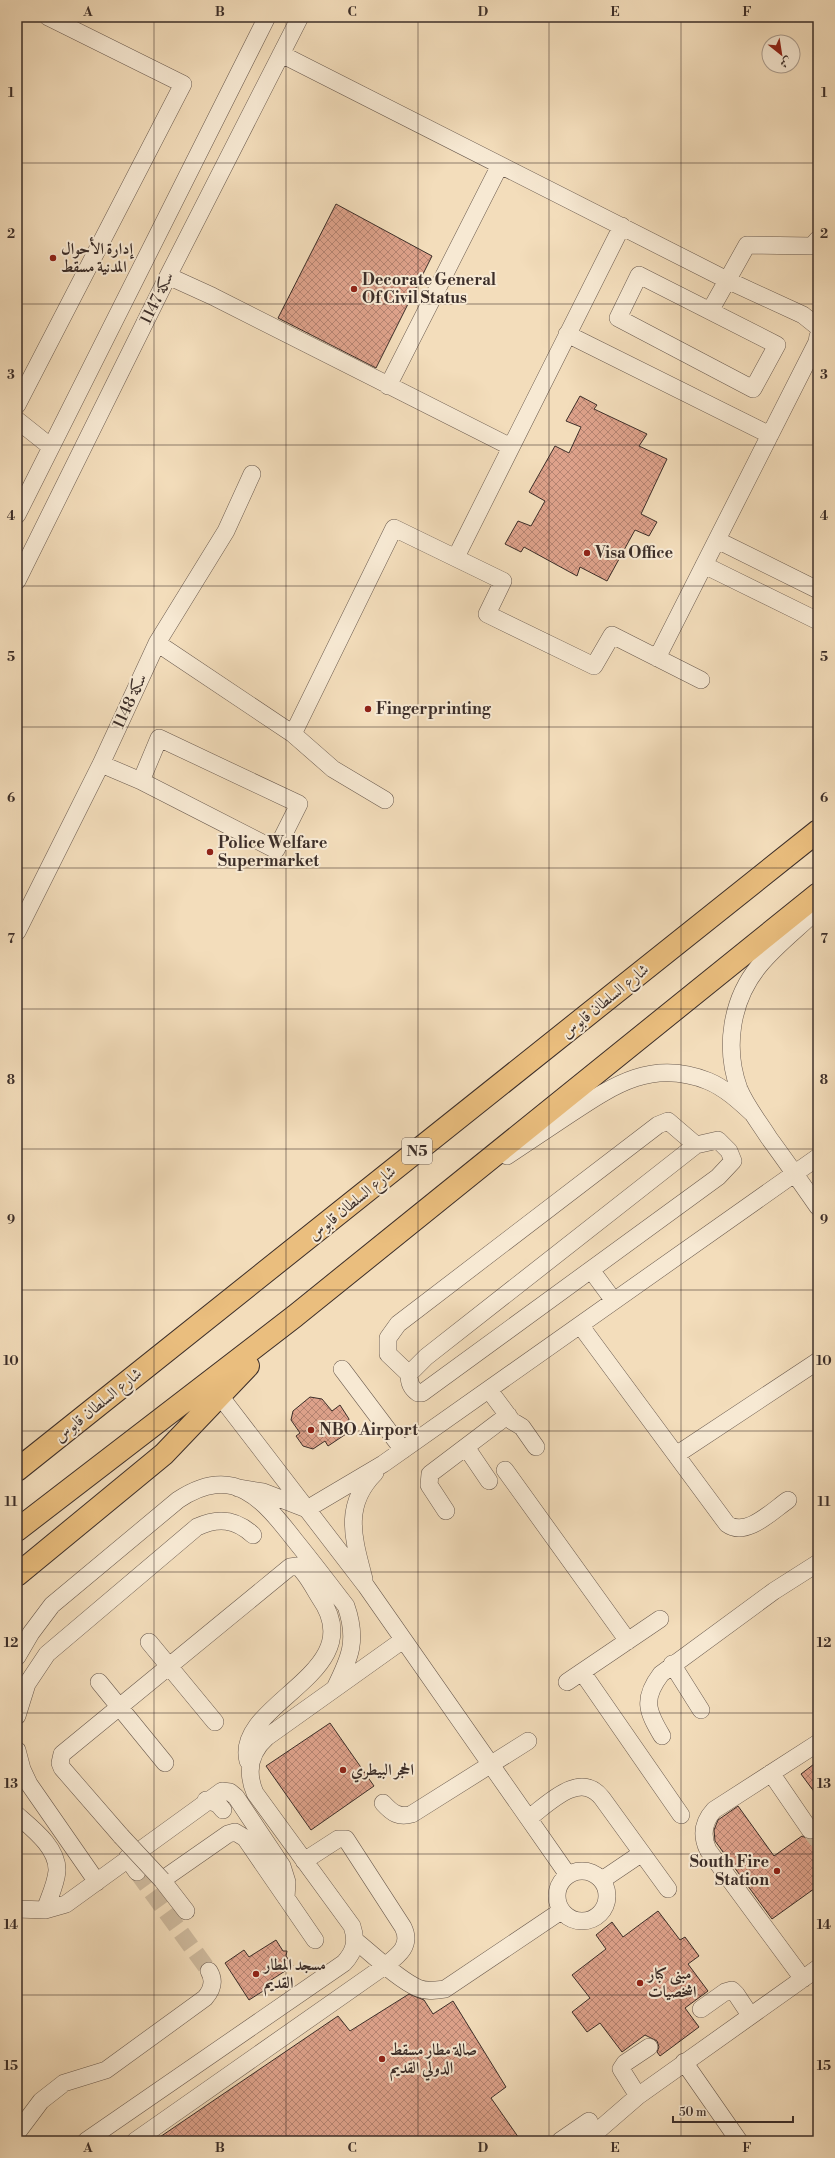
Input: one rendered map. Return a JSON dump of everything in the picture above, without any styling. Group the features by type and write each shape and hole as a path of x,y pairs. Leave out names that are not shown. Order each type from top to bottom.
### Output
{"highway":[{"name":"شارع السلطان قابوس","path":"17,1470 818,831"},
{"path":"17,1530 295,1316 436,1204 818,894"},
{"path":"17,1575 164,1454 295,1316"}],"street":[{"path":"17,405 183,84 48,17"},
{"name":"سكة 1147","path":"17,515 267,17"},
{"name":"سكة 1147","path":"17,582 168,276 300,17"},
{"path":"281,54 728,280 802,315 818,327"},
{"path":"388,386 500,165"},
{"path":"456,557 622,226"},
{"path":"710,311 747,245 812,246 818,239"},
{"path":"639,275 710,311 778,345 753,389 618,318 639,275"},
{"path":"168,276 216,298 511,447"},
{"path":"567,334 770,435"},
{"path":"657,658 817,342 818,336"},
{"path":"17,420 51,447"},
{"name":"سكة 1148","path":"17,932 101,764 157,643 226,531 252,474"},
{"path":"293,734 394,528 503,580 487,614 594,666 612,635 701,680"},
{"path":"717,540 818,590"},
{"path":"704,565 818,621"},
{"path":"157,643 293,734 332,769 385,800"},
{"path":"101,764 141,781 276,850 299,804 159,738 141,781"},
{"path":"794,850 818,826"},
{"path":"818,909 759,966 745,988 735,1012 731,1038 732,1064 740,1090 752,1113 818,1207"},
{"path":"436,1204 606,1090 630,1078 656,1073 683,1074 709,1081 732,1095 752,1113"},
{"path":"409,1374 388,1354 388,1338 398,1324 658,1125 668,1121 696,1144"},
{"path":"718,1140 729,1150 732,1161 718,1177 591,1270 422,1393 418,1393 413,1389 409,1381 409,1374 426,1357 696,1144 718,1140"},
{"path":"307,1509 383,1464 818,1157"},
{"path":"591,1270 614,1301"},
{"path":"580,1325 727,1524 731,1527 742,1529 748,1527 788,1500"},
{"path":"676,1455 818,1361"},
{"path":"342,1369 403,1450"},
{"path":"494,1386 508,1415 515,1424 522,1427"},
{"path":"494,1386 521,1415 522,1427 536,1447"},
{"path":"220,1396 366,1586 568,1874"},
{"path":"446,1511 429,1485 428,1478 433,1472 508,1415"},
{"path":"466,1447 489,1481"},
{"path":"366,1586 352,1535 353,1518 357,1502 366,1481 383,1464"},
{"path":"505,1470 628,1641"},
{"path":"17,1657 31,1633 52,1605 178,1500 200,1488 219,1486 263,1492 307,1509"},
{"path":"238,1488 250,1492 270,1508 346,1606 352,1626 352,1647 348,1661 334,1690"},
{"path":"17,1716 27,1684 47,1654 197,1527 206,1523 227,1521 237,1523 253,1535"},
{"path":"662,1736 648,1712 649,1698 657,1679 672,1664 774,1591 818,1563"},
{"path":"86,2141 344,1963 350,1957 356,1941 352,1926 255,1793 247,1759 248,1743 254,1729 321,1662 331,1642 333,1630 329,1612 300,1568 290,1567 62,1754 60,1763 121,1836 162,1880 186,1911"},
{"path":"567,1682 660,1619"},
{"path":"250,1767 256,1750 261,1743 403,1640"},
{"path":"149,1642 215,1722"},
{"path":"672,1664 701,1710"},
{"path":"582,1672 681,1814"},
{"path":"99,1682 165,1763"},
{"path":"384,1803 397,1815 412,1814 528,1741"},
{"path":"803,1979 708,1850 704,1836 706,1822 714,1810 818,1743"},
{"path":"17,1750 22,1769 29,1784 97,1882"},
{"path":"771,1773 810,1830"},
{"path":"529,1818 573,1787 586,1786 598,1793 668,1889"},
{"path":"17,1908 45,1910 66,1904 206,1800 222,1791 230,1792 236,1797 282,1866 287,1882 286,1898"},
{"path":"206,1800 218,1804 223,1810"},
{"path":"17,1815 49,1847 56,1863 55,1880 45,1910"},
{"path":"162,1880 228,1834 235,1832 242,1835 314,1940"},
{"path":"135,2141 402,1953 406,1942 405,1932 349,1841 344,1838 338,1839 304,1860"},
{"path":"602,1880 642,1853"},
{"path":"127,1858 137,1872"},
{"path":"582,1870 597,1875 602,1880 608,1895 603,1910 597,1916 582,1921 570,1918 561,1911 556,1895 560,1884 568,1874 582,1870"},
{"path":"356,1941 418,1988 436,1990 445,1989 561,1911"},
{"path":"586,2141 638,2096 818,1968"},
{"path":"17,2133 34,2109 48,2094 73,2079 98,2074 113,2066 205,1998 212,1988 209,1971"},
{"path":"701,2009 725,1992 732,1990 750,2015"},
{"path":"638,2096 623,2074 622,2067 649,2047"},
{"path":"684,2062 739,2141"},
{"path":"560,2141 589,2122"}],"building":[{"name":"Decorate General Of Civil Status","path":"336,204 432,256 376,368 278,318"},
{"path":"580,396 597,405 594,409 647,434 639,446 667,459 641,514 657,522 649,536 635,530 607,581 580,567 577,576 524,547 521,552 505,544 518,521 531,526 545,501 529,492 555,446 569,453 581,427 566,421"},
{"path":"310,1397 322,1399 332,1411 340,1405 349,1419 346,1434 328,1446 325,1441 313,1449 303,1446 296,1436 300,1433 291,1420 293,1411"},
{"path":"330,1723 374,1786 311,1830 266,1766"},
{"path":"818,1761 818,1797 801,1774"},
{"name":"South Fire Station","path":"738,1806 774,1856 802,1836 810,1840 818,1836 818,1886 772,1919 715,1841 714,1830 718,1820"},
{"name":"مبنى كبار اشخصيات","path":"658,1911 680,1940 685,1937 699,1956 688,1964 708,1991 685,2008 699,2027 660,2056 657,2052 659,2047 657,2041 645,2035 622,2052 600,2023 587,2032 572,2012 590,1998 572,1975 606,1949 596,1935 612,1922 623,1937"},
{"name":"مسجد المطار القديم","path":"276,1940 283,1951 287,1951 286,1956 293,1966 268,1982 271,1986 249,2000 225,1963 244,1950 249,1957"},
{"name":"صالة مطار مسقط الدولي القديم","path":"409,1994 424,2000 433,2014 453,2001 506,2087 491,2098 521,2141 154,2141 338,2016 350,2031"}],"tunnel":[{"path":"810,1830 818,1841"},
{"path":"137,1872 209,1971"}],"place":[{"name":"إدارة الأحوال المدنية مسقط","path":"53,258"},
{"name":"Decorate General Of Civil Status","path":"354,289"},
{"name":"Visa Office","path":"587,553"},
{"name":"Fingerprinting","path":"368,709"},
{"name":"Police Welfare Supermarket","path":"210,852"},
{"name":"NBO Airport","path":"311,1430"},
{"name":"الحجر البيطري","path":"343,1770"},
{"name":"South Fire Station","path":"777,1871"},
{"name":"مسجد المطار القديم","path":"256,1974"},
{"name":"مبنى كبار اشخصيات","path":"640,1983"},
{"name":"صالة مطار مسقط الدولي القديم","path":"382,2059"}]}
